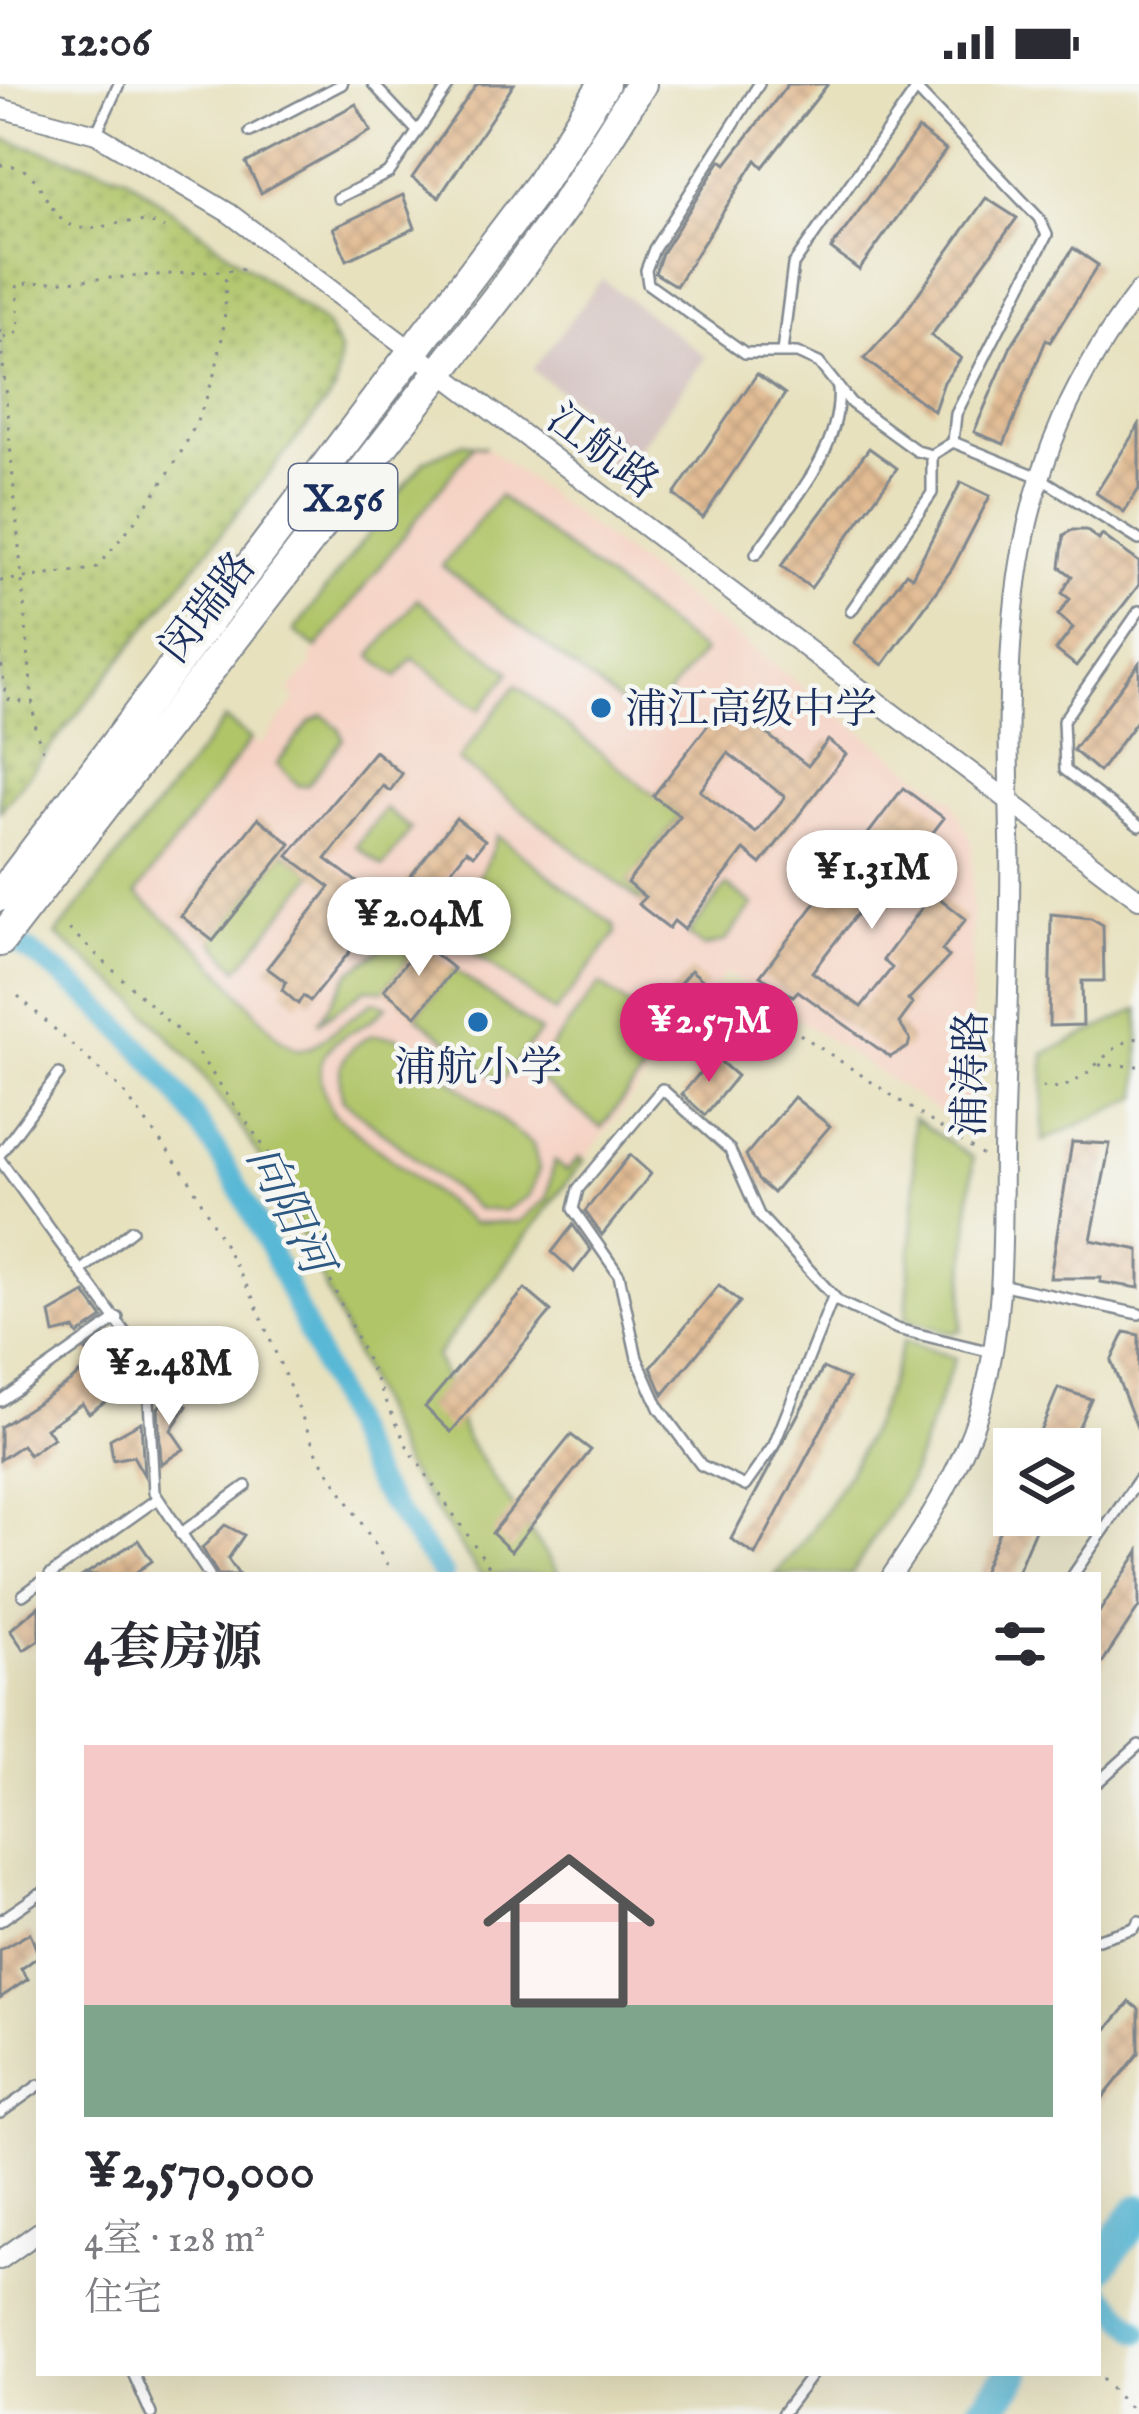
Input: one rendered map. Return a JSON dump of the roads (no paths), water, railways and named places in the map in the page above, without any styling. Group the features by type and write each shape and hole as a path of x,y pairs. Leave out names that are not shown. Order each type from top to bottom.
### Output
{"main road":[{"name":"闵瑞路","path":"0,941 13,894 540,184 604,84"},
{"name":"闵瑞路","path":"13,894 440,371 565,205 641,84"}],"street":[{"name":"江航路","path":"0,108 96,134 229,214 1139,899"},
{"name":"浦涛路","path":"894,1572 945,1490 982,1399 1004,1286 1007,800 1016,561 1040,476 1081,376 1139,291"},
{"path":"0,2260 36,2234"}],"lane":[{"path":"96,134 118,84"},
{"path":"250,132 342,84"},
{"path":"373,84 417,131"},
{"path":"338,198 388,173 450,84"},
{"path":"759,84 717,142 646,270 648,284 746,353 782,352 819,363 851,403 917,451 932,454 953,442"},
{"path":"782,352 793,266 914,87 1039,218 1047,235 956,414 953,442"},
{"path":"756,554 828,447 840,412 838,382"},
{"path":"953,442 1040,476 1139,540"},
{"path":"851,610 932,494 932,454"},
{"path":"1139,611 1063,721 1060,736 1065,770 1139,826"},
{"path":"59,1074 0,1157 118,1318 150,1375 152,1478 157,1499 207,1572"},
{"path":"833,1297 774,1445 745,1486 701,1466 659,1408 637,1358 620,1275 573,1209 578,1189 662,1089 730,1150 759,1215 833,1297 897,1329 992,1352"},
{"path":"83,1269 132,1229"},
{"path":"1004,1286 1139,1314"},
{"path":"0,1401 118,1318"},
{"path":"1075,1572 1139,1479"},
{"path":"180,1534 246,1486"},
{"path":"54,1572 157,1499"},
{"path":"23,1594 36,1585"},
{"path":"1101,1779 1139,1745"},
{"path":"0,1921 36,1901"},
{"path":"1101,1938 1134,1928 1139,1921"},
{"path":"0,2113 36,2087"},
{"path":"134,2376 151,2414"},
{"path":"782,2414 811,2376"}],"waterway":[{"name":"向阳河","path":"0,932 71,982 130,1037 180,1097 259,1228 378,1486 441,1572"},
{"path":"1101,2262 1139,2212"},
{"path":"1101,2291 1139,2332"},
{"path":"982,2414 1012,2376"}],"place":[{"name":"浦江高级中学","path":"601,708"},
{"name":"浦航小学","path":"478,1022"}]}
